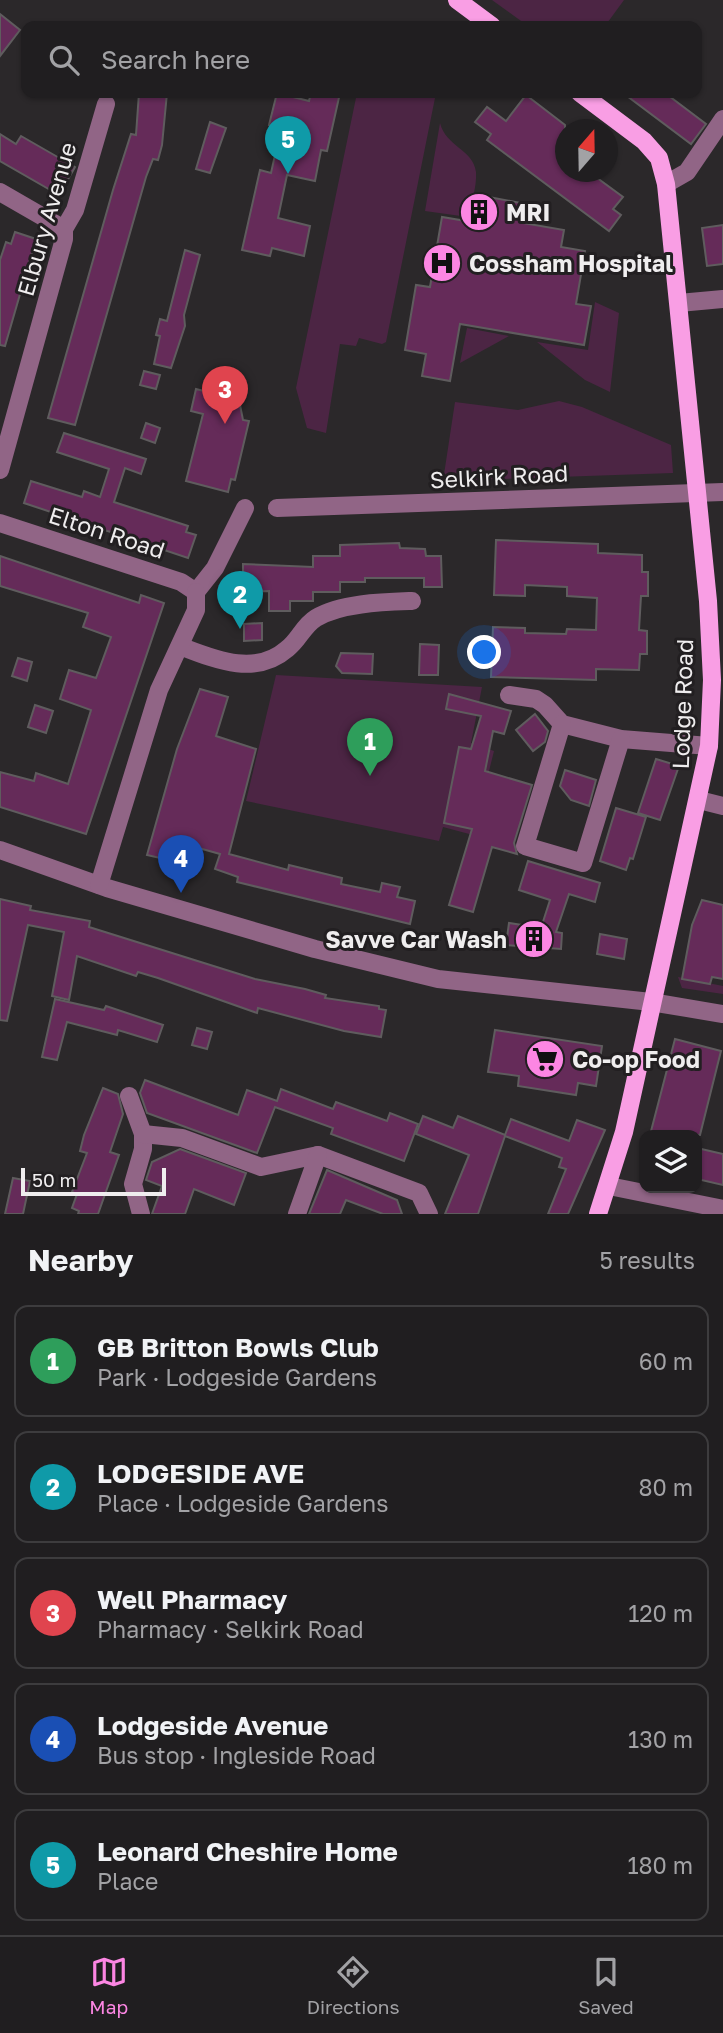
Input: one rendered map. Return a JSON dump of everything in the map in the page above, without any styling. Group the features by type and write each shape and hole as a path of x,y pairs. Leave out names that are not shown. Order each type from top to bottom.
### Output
{"main road":[{"path":"457,0 485,21"},
{"name":"Lodge Road","path":"587,98 643,141 659,158 666,184 698,492 712,680 709,746 699,800 609,1186 598,1214"}],"street":[{"name":"Elbury Avenue","path":"0,470 64,239 64,229 75,210 106,104"},
{"path":"666,184 687,172 723,120"},
{"path":"0,192 64,229"},
{"path":"679,303 723,299"},
{"name":"Selkirk Road","path":"277,508 723,492"},
{"path":"99,885 159,690 196,610 196,592 215,568 245,508"},
{"name":"Elton Road","path":"0,523 181,582 196,592"},
{"path":"180,646 224,663 246,664 268,660 288,649 307,624 320,616 375,602 412,601"},
{"path":"509,695 536,699 562,724 621,739 709,746"},
{"path":"562,724 525,846 583,863 621,739"},
{"path":"699,800 723,806"},
{"path":"0,850 99,885 315,949 438,979 651,1002 723,1014"},
{"path":"129,1096 143,1134 143,1149 133,1184 141,1214"},
{"path":"143,1134 182,1138 261,1167 318,1155 419,1193 429,1214"},
{"path":"297,1214 318,1155"},
{"path":"609,1186 723,1209"}],"shaded area":[{"path":"492,0 624,0 609,21 521,21"},
{"path":"356,98 435,98 386,342 382,344 359,338 356,346 340,344 326,433 307,428 296,388"},
{"path":"440,123 448,138 474,164 476,183 468,217 425,211"},
{"path":"595,302 619,313 610,392 585,380 537,342 588,350"},
{"path":"467,328 509,336 460,363"},
{"path":"559,401 582,407 671,445 673,473 443,481 455,402 518,410"},
{"path":"276,675 482,687 471,743 494,751 473,835 443,827 439,841 246,801"},
{"path":"678,977 723,986 723,994 682,988"}],"building":[{"path":"0,14 20,30 0,56"},
{"path":"139,98 167,98 158,160 153,159 146,177 75,425 48,418 113,190 131,134 136,135"},
{"path":"276,98 309,101 310,98 339,98 327,151 321,150 315,181 287,175 278,218 310,226 304,256 272,248 270,256 242,250 260,170 271,173 281,128 269,125"},
{"path":"524,98 530,98 557,119 555,119 555,182 603,182 623,197 613,209 621,215 609,231 487,140 491,134 475,122 487,107 506,121"},
{"path":"630,98 672,98 706,124 691,144"},
{"path":"210,122 226,128 210,173 196,169"},
{"path":"0,134 16,144 21,136 75,167 59,195 0,161"},
{"name":"Cossham Hospital","path":"478,195 526,204 523,223 564,230 561,247 585,251 576,304 591,306 584,345 460,324 450,381 422,376 426,354 405,350 416,285 430,287 442,217 472,222"},
{"path":"723,225 723,264 707,266 702,228"},
{"path":"15,232 36,239 5,346 0,345 0,260 6,242 11,244"},
{"path":"185,250 200,255 184,315 185,326 171,368 154,364 160,336 156,335 160,319 167,321"},
{"path":"144,371 160,375 156,389 140,385"},
{"path":"196,389 239,400 243,420 249,421 235,480 231,479 228,492 186,481 203,414 191,411"},
{"path":"146,423 160,428 155,443 141,438"},
{"path":"64,433 146,459 141,474 125,468 114,502 188,526 186,532 196,535 188,558 24,503 31,481 82,497 84,491 100,497 109,469 57,452"},
{"path":"496,540 598,544 598,553 642,555 642,572 648,572 648,596 641,596 639,630 647,631 647,654 640,654 639,670 596,669 596,680 491,677 493,627 525,628 525,633 566,634 567,629 596,630 597,598 567,596 567,587 525,585 525,596 494,595"},
{"path":"399,543 400,548 425,549 426,556 441,556 442,587 424,587 424,578 365,578 365,582 340,582 340,592 313,592 313,601 290,601 290,611 269,611 269,591 243,592 243,564 313,567 313,556 340,556 340,545"},
{"path":"0,556 139,603 141,595 164,603 86,834 0,807 0,772 34,781 36,773 68,784 91,710 60,699 69,670 96,678 111,637 83,627 88,613 0,586"},
{"path":"262,623 262,640 244,641 244,624"},
{"path":"420,644 439,645 438,675 419,675"},
{"path":"341,653 373,654 372,674 342,673 336,666"},
{"path":"18,658 32,662 27,681 12,676"},
{"path":"200,689 228,697 216,736 256,749 229,854 288,870 289,865 342,878 341,884 380,892 382,883 400,887 397,897 415,901 410,924 237,882 238,877 215,869 220,854 188,845 186,858 182,863 147,855 177,749"},
{"path":"449,694 511,711 504,734 493,731 485,771 532,785 514,843 517,854 492,847 473,912 449,905 472,829 444,823 459,747 471,749 481,716 446,709"},
{"path":"35,705 53,711 46,733 28,727"},
{"path":"535,714 548,731 545,742 533,751 516,730"},
{"path":"656,759 679,766 660,820 638,813"},
{"path":"565,770 596,780 589,806 571,800 560,786"},
{"path":"616,808 646,817 633,859 630,858 626,870 600,861"},
{"path":"528,861 600,883 595,902 569,894 556,932 562,933 561,949 506,945 509,923 541,928 550,900 519,890"},
{"path":"0,899 31,906 30,910 90,921 89,927 255,979 305,989 326,995 325,998 379,1006 379,1009 386,1010 381,1037 344,1031 258,1008 257,1013 158,978 138,972 136,976 77,956 69,1000 52,996 64,932 28,925 7,1021 0,1020"},
{"path":"702,900 723,905 723,979 712,977 710,984 682,979 692,925"},
{"path":"600,934 627,939 624,959 597,954"},
{"path":"55,999 104,1010 106,1006 163,1025 157,1042 118,1030 117,1035 67,1022 57,1060 42,1057"},
{"path":"197,1028 212,1032 207,1049 192,1045"},
{"name":"Co-op Food","path":"495,1030 602,1046 596,1086 578,1083 576,1095 518,1086 519,1076 488,1072"},
{"path":"675,1039 721,1051 701,1130 651,1130"},
{"path":"145,1080 238,1115 247,1090 277,1101 281,1089 333,1109 336,1102 387,1121 390,1113 418,1124 404,1161 331,1134 333,1128 275,1107 257,1153 147,1113 140,1093"},
{"path":"103,1088 118,1094 123,1114 110,1152 119,1155 98,1214 78,1214 79,1211 72,1208 77,1194 72,1192 87,1153 80,1151"},
{"path":"423,1116 453,1128 458,1116 505,1135 511,1119 569,1141 577,1120 605,1130 568,1214 548,1214 566,1169 559,1167 562,1158 505,1136 478,1214 445,1214 469,1155 416,1134"},
{"path":"180,1149 246,1173 234,1205 194,1189 185,1214 152,1214 162,1186 146,1180 152,1162"},
{"path":"702,1149 723,1154 723,1185 702,1180"},
{"path":"327,1170 397,1200 402,1214 383,1214 346,1200 340,1214 309,1214"},
{"path":"13,1178 30,1181 23,1214 5,1214"}],"place":[{"name":"Leonard Cheshire Home","path":"288,174"},
{"name":"MRI","path":"479,212"},
{"name":"Cossham Hospital","path":"442,263"},
{"name":"Well Pharmacy","path":"225,424"},
{"name":"LODGESIDE AVE","path":"240,629"},
{"name":"GB Britton Bowls Club","path":"370,776"},
{"name":"Lodgeside Avenue","path":"181,893"},
{"name":"Savve Car Wash","path":"534,939"},
{"name":"Co-op Food","path":"545,1059"}]}
